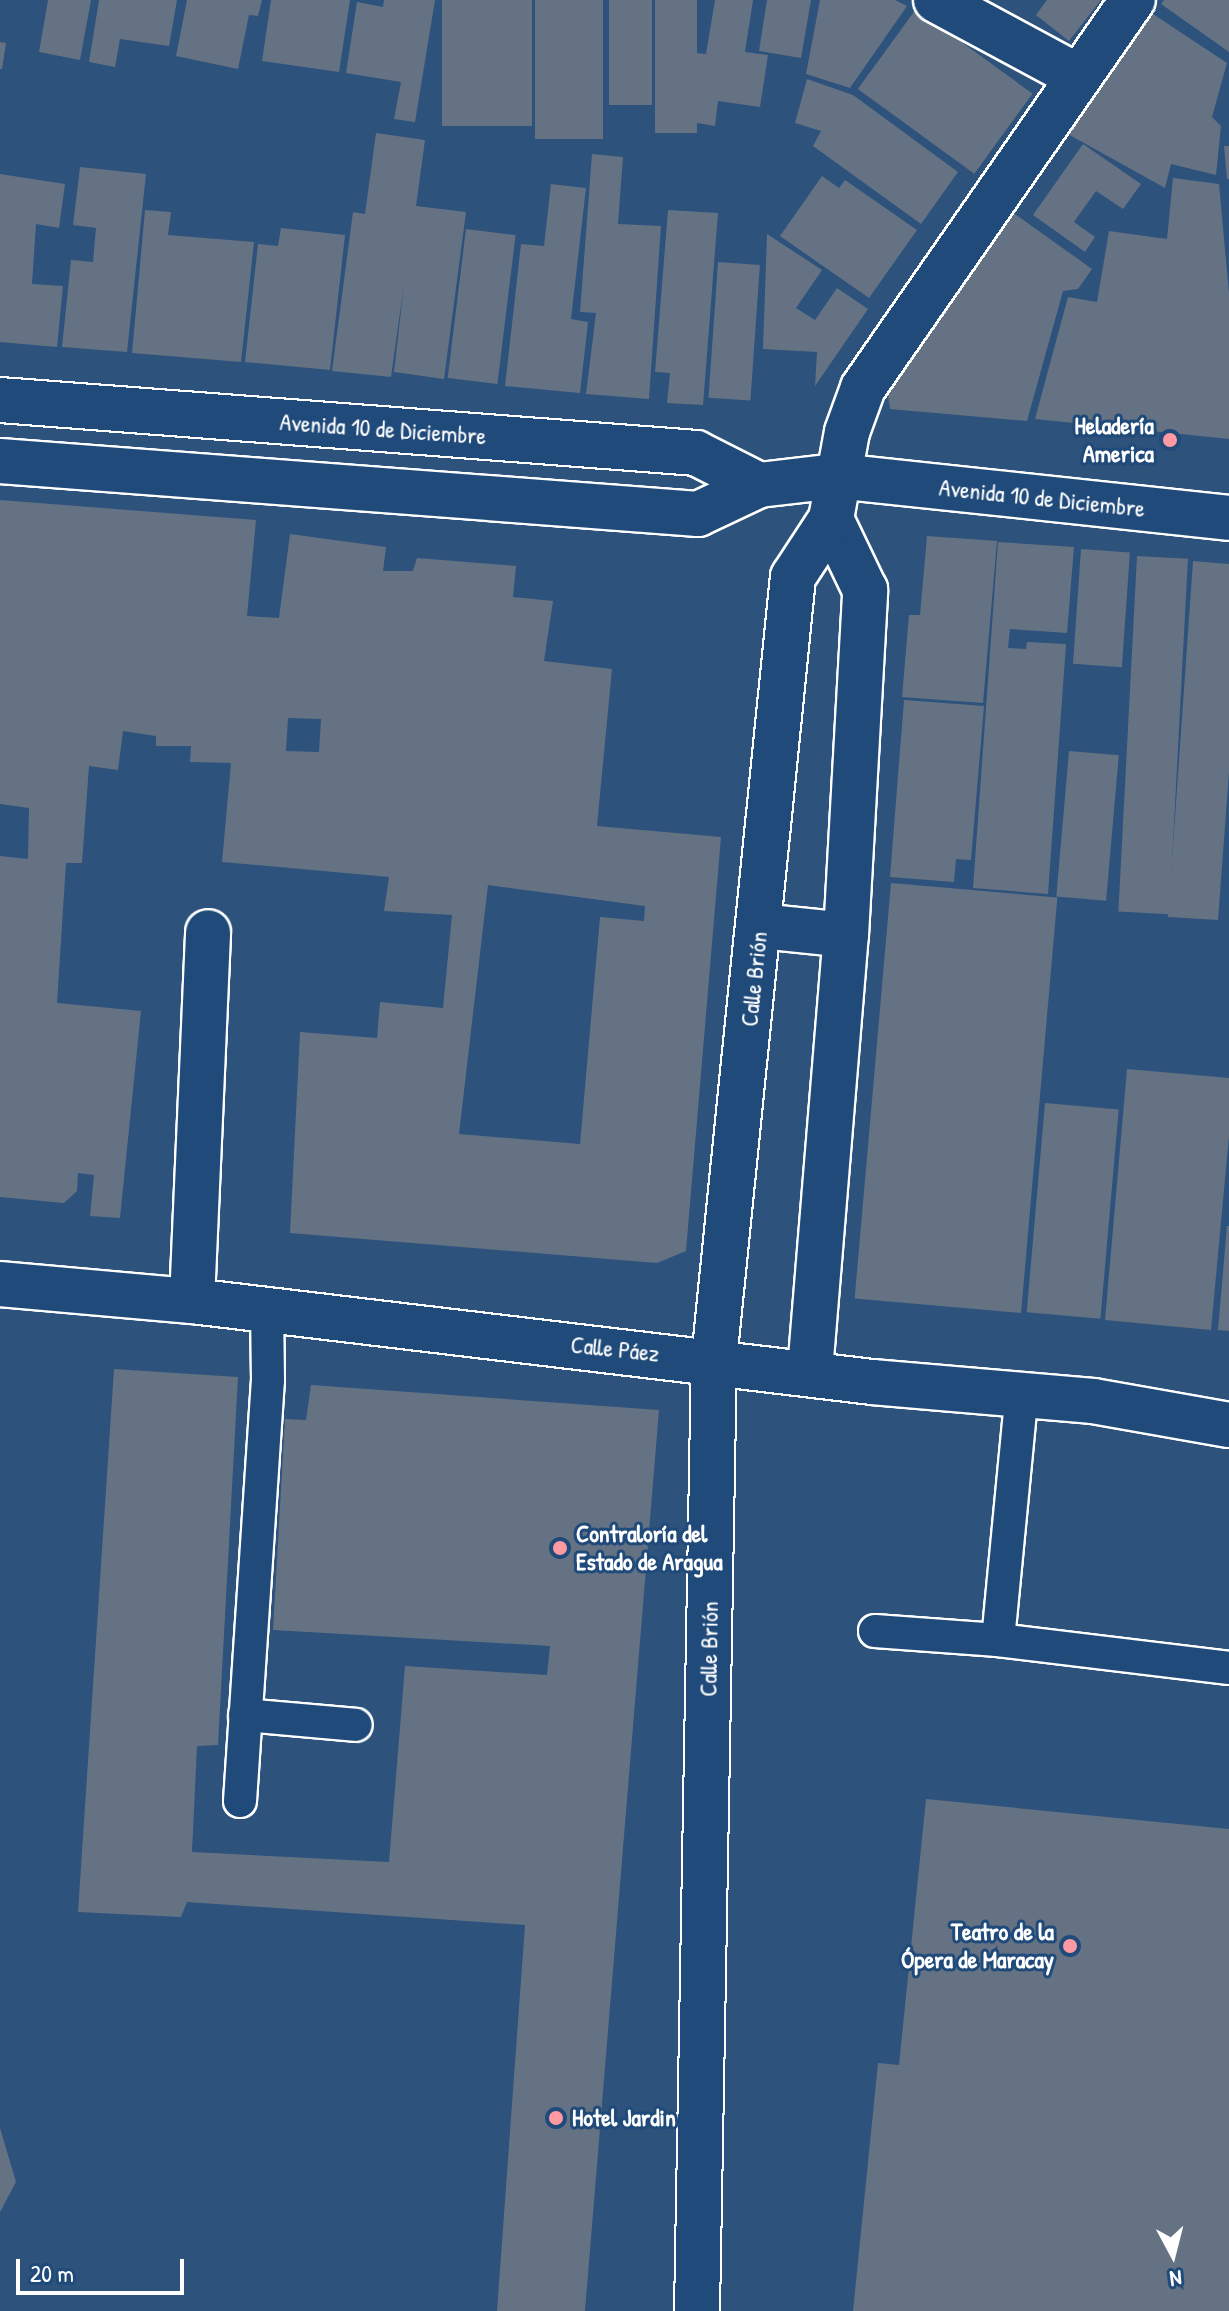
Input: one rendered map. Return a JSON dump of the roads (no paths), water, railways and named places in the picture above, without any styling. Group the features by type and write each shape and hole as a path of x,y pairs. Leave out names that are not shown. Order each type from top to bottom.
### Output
{"street":[{"path":"936,0 1077,76"},
{"path":"810,1371 846,935 865,590 831,519 837,476 863,388 1077,76 1133,0"},
{"name":"Avenida 10 de Diciembre","path":"0,400 696,453 759,485"},
{"name":"Avenida 10 de Diciembre","path":"0,461 698,514 759,485 837,476 1229,518"},
{"name":"Calle Brión","path":"697,2311 714,1360 793,577 831,519"},
{"path":"759,926 846,935"},
{"path":"192,1301 208,932"},
{"name":"Calle Páez","path":"0,1284 267,1309 810,1371 872,1382 1093,1401 1229,1425"},
{"path":"1093,1401 1229,1400"}],"lane":[{"path":"240,1801 268,1380 267,1309"},
{"path":"998,1640 1022,1393"},
{"path":"875,1631 998,1640 1229,1668"},
{"path":"245,1715 356,1725"}],"place":[{"name":"Heladería America","path":"1170,440"},
{"name":"Contraloría del Estado de Aragua","path":"560,1548"},
{"name":"Teatro de la Ópera de Maracay","path":"1070,1946"},
{"name":"Hotel Jardin","path":"556,2118"}]}
